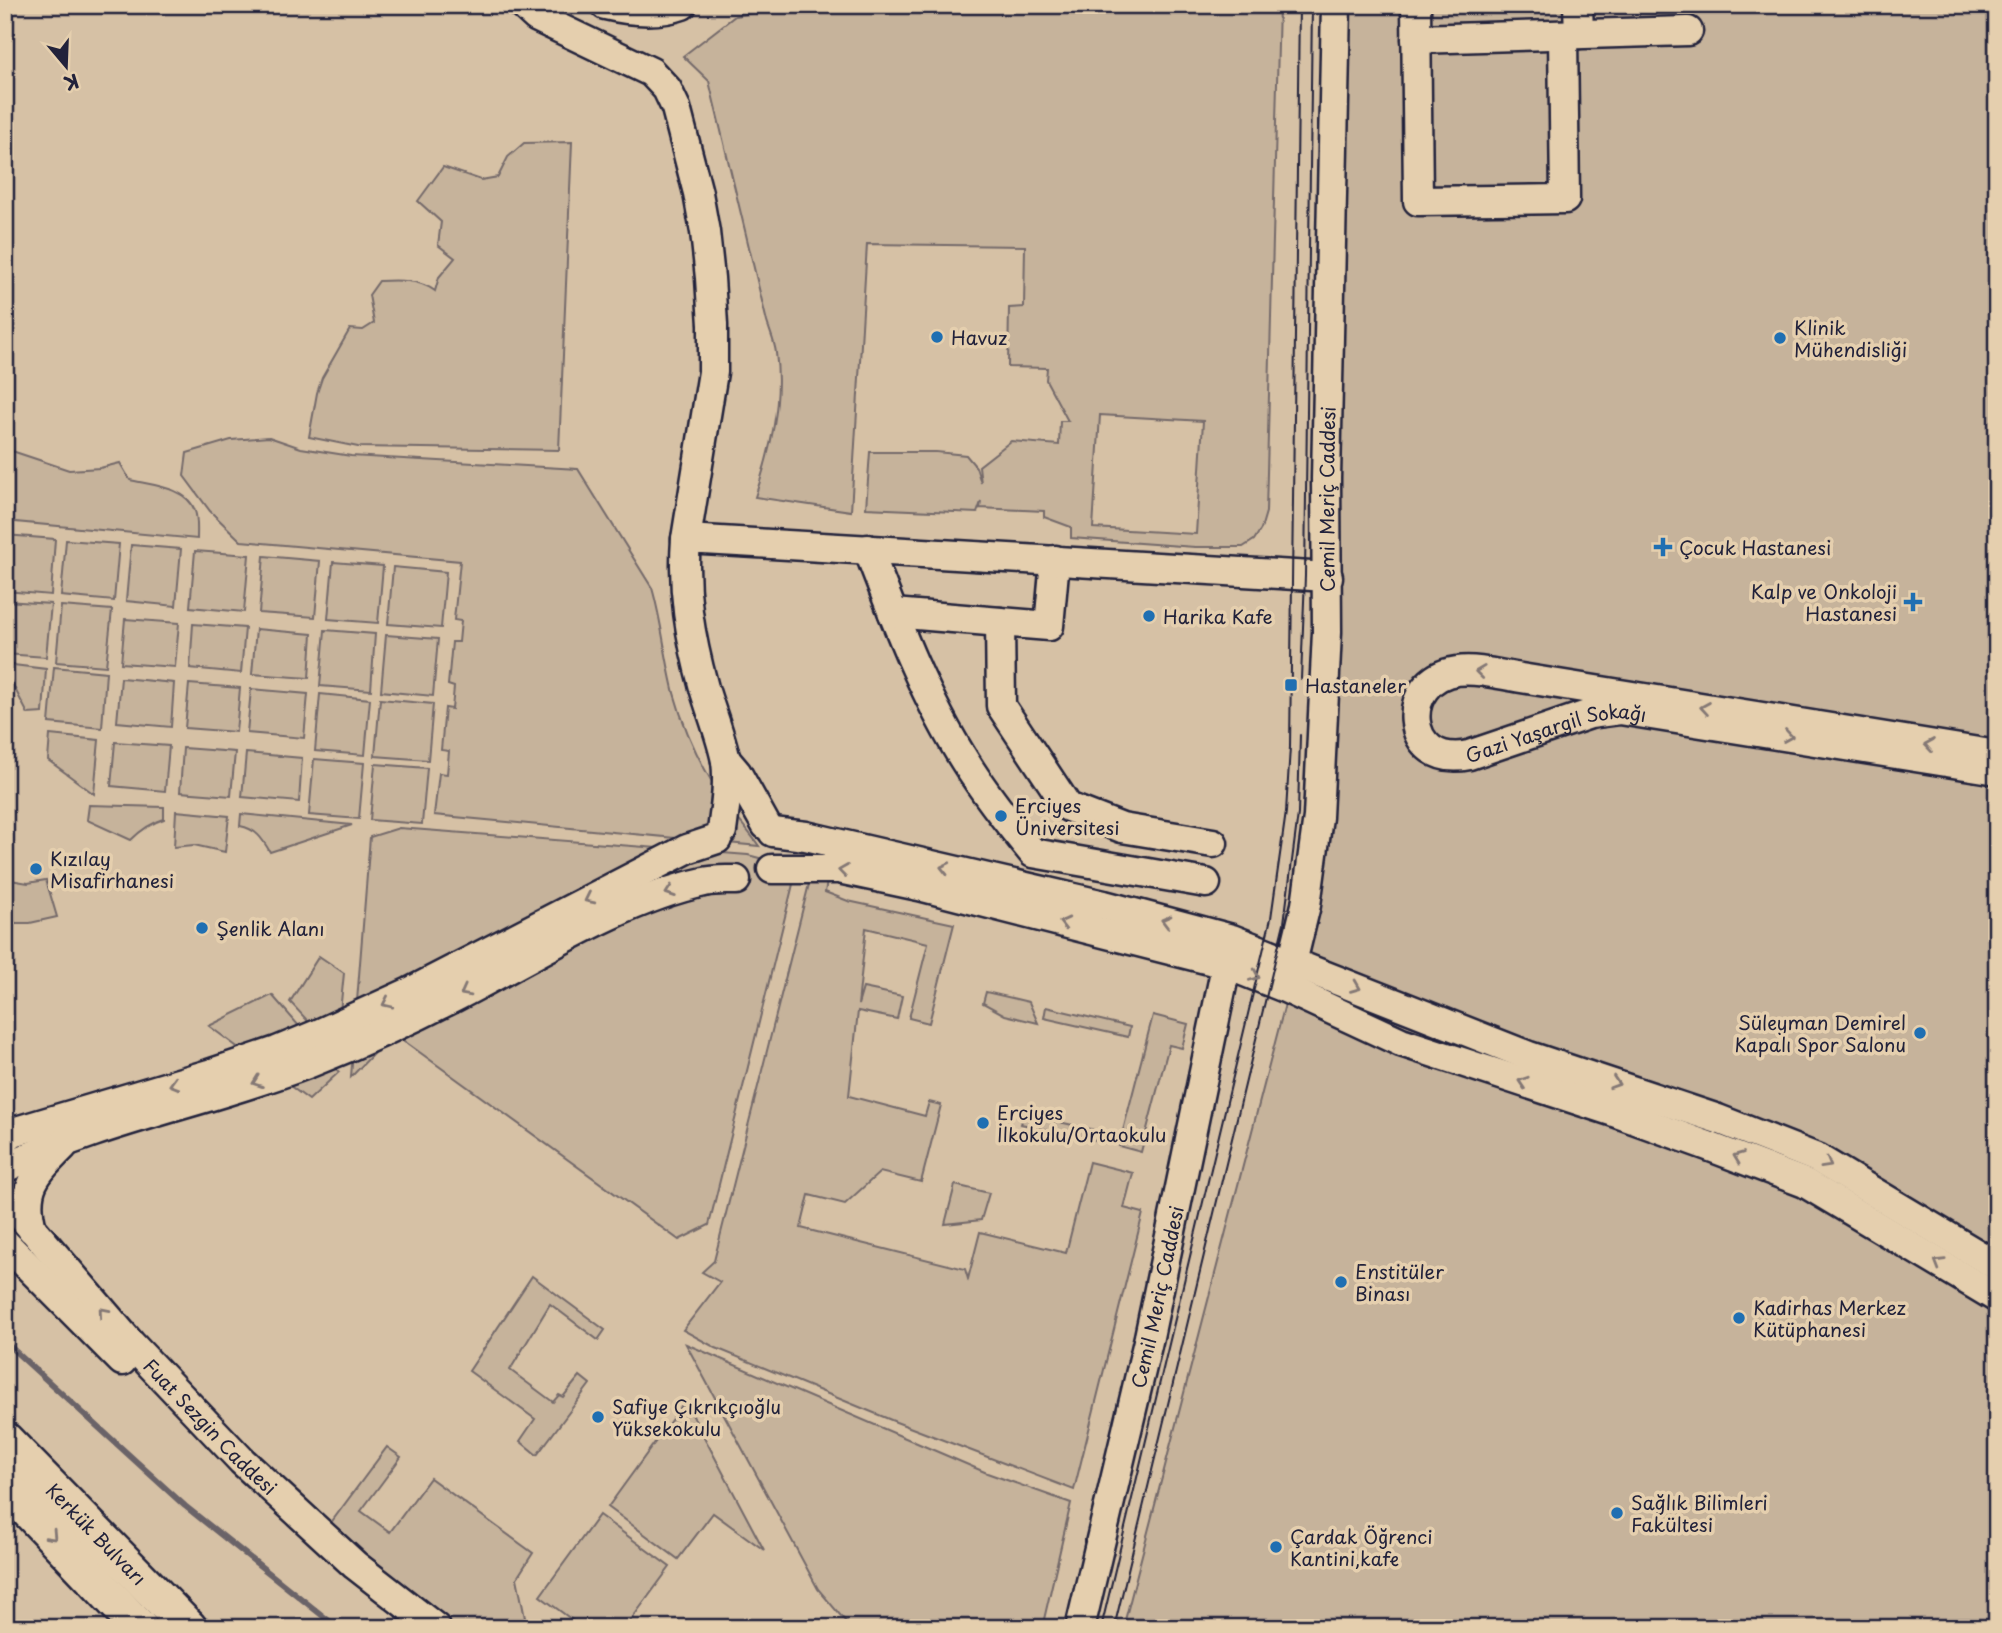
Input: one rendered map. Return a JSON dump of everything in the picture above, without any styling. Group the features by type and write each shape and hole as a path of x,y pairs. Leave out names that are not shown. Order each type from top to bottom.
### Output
{"main road":[{"name":"Kerkük Bulvarı","path":"5,1440 189,1628"},
{"name":"Kerkük Bulvarı","path":"5,1486 140,1628"}],"street":[{"path":"523,5 537,17 651,72 667,89 676,108 695,181 710,278 713,372 686,539 685,591 688,620 704,686 726,760 726,789 715,849 716,859 727,875 736,880"},
{"path":"605,5 642,10 671,9 682,5"},
{"name":"Cemil Meriç Caddesi","path":"1289,975 1306,905 1318,817 1325,708 1328,577 1326,479 1336,5"},
{"path":"1416,5 1418,201 1565,199 1571,35 1578,5"},
{"path":"1416,39 1688,31"},
{"path":"686,539 1328,577"},
{"path":"868,549 912,658 960,753 984,790 1033,853 1206,883"},
{"path":"893,613 1049,626 1055,560"},
{"path":"1000,622 1001,706 1068,807 1122,828 1213,843"},
{"name":"Gazi Yaşargil Sokağı","path":"1997,755 1465,671 1447,674 1430,684 1419,698 1414,713 1417,729 1424,743 1438,754 1448,757 1469,755 1590,714 1620,709 1997,770"},
{"path":"5,1168 70,1139 243,1087 312,1062 454,998 575,933 648,900 707,881 746,882 765,876 777,861 777,841 737,773 726,760"},
{"path":"5,1139 13,1132 209,1074 318,1034 410,992 719,835 729,824 748,818 758,820 770,829 1091,901 1289,975 1709,1116 1817,1158 1997,1266"},
{"path":"1114,867 1122,828"},
{"path":"772,869 839,869 1229,951"},
{"name":"Cemil Meriç Caddesi","path":"1080,1628 1149,1337 1229,951"},
{"path":"1289,975 1401,1042 1614,1112 1805,1183 1997,1298"},
{"path":"32,1229 27,1209 32,1186 44,1166 70,1139"},
{"name":"Fuat Sezgin Caddesi","path":"6,1198 188,1407 242,1461 355,1564 436,1628"},
{"name":"Fuat Sezgin Caddesi","path":"5,1244 92,1330 253,1498 330,1567 407,1628"}],"shaded area":[{"name":"Erciyes Üniversitesi","path":"5,5 1997,5 1997,1628 5,1628"},
{"path":"840,5 851,11 856,5 1279,5 1266,512 1261,529 1254,540 1243,547 1195,547 1071,538 1071,527 1044,517 1044,511 980,508 981,502 977,513 866,508 870,452 966,455 976,467 981,483 979,466 1011,441 1059,445 1060,421 1068,421 1046,380 1047,368 1008,367 1009,308 1024,307 1025,246 867,244 851,511 755,497 766,462 776,408 778,371 775,349 709,81 683,56 735,16 790,7","holes":["1100,415 1203,421 1196,534 1093,528"]},
{"path":"1326,5 1997,5 1997,1628 1123,1628 1299,950 1315,872"},
{"path":"572,142 559,450 358,447 309,437 322,378 350,329 363,330 374,323 369,295 379,281 415,282 435,291 439,277 455,258 438,245 441,222 418,201 443,167 481,180 498,177 508,157 524,143"},
{"path":"269,437 301,448 351,456 578,469 652,588 674,693 697,753 720,795 759,846 434,815 439,773 447,774 449,751 441,750 445,708 452,709 454,687 448,685 452,642 459,642 461,621 454,620 460,561 241,541 210,511 184,476 187,453 231,440"},
{"path":"12,451 69,470 100,468 120,463 130,480 167,488 191,503 197,517 197,539 5,521"},
{"path":"5,535 55,539 51,595 5,591"},
{"path":"66,540 119,544 114,601 61,596"},
{"path":"131,545 181,549 176,606 126,601"},
{"path":"195,551 249,555 244,612 190,607"},
{"path":"264,556 320,561 315,617 259,613"},
{"path":"333,562 383,566 378,623 328,619"},
{"path":"393,567 446,572 441,628 388,624"},
{"path":"5,601 51,604 46,657 5,654"},
{"path":"61,606 112,610 106,666 56,662"},
{"path":"125,619 179,623 175,667 121,663"},
{"path":"193,624 245,628 241,673 190,668"},
{"path":"256,629 312,634 309,678 252,674"},
{"path":"325,630 375,634 371,690 320,686"},
{"path":"386,635 438,639 433,696 381,691"},
{"path":"5,664 46,669 43,713 28,714 5,670"},
{"path":"54,667 106,672 102,728 49,723"},
{"path":"121,678 174,683 171,727 117,722"},
{"path":"189,684 240,688 236,732 185,728"},
{"path":"251,689 308,694 304,738 247,733"},
{"path":"320,694 370,699 365,755 315,751"},
{"path":"380,699 433,704 428,760 375,756"},
{"path":"50,735 99,740 94,794 48,760"},
{"path":"115,742 169,746 165,791 111,786"},
{"path":"183,748 235,752 231,796 180,792"},
{"path":"246,753 302,758 299,802 242,797"},
{"path":"314,759 364,763 359,819 309,815"},
{"path":"375,764 427,768 422,824 370,820"},
{"path":"89,805 164,807 164,819 146,827 131,840 87,820"},
{"path":"176,811 229,816 225,852 194,845 174,847"},
{"path":"241,814 352,825 270,852 258,835 240,826"},
{"path":"399,828 748,855 797,868 709,1225 679,1240 393,1033 351,1077 370,837"},
{"path":"812,872 828,877 825,892 848,901 954,924 929,1023 909,1018 928,943 866,928 858,1005 863,988 902,996 897,1019 858,1011 849,1096 925,1116 929,1102 941,1105 921,1182 880,1172 845,1204 809,1195 801,1228 965,1269 968,1279 980,1232 1066,1253 1089,1162 1133,1173 1124,1208 1143,1213 1074,1490 896,1422 716,1348 683,1330 720,1282 702,1272 714,1261"},
{"path":"5,879 28,883 46,880 57,917 30,923 5,923"},
{"path":"319,956 344,973 336,1051 290,1002"},
{"path":"986,992 1029,1002 1038,1023 1005,1015 983,1003"},
{"path":"272,995 339,1072 309,1100 209,1026"},
{"path":"1046,1007 1130,1027 1128,1037 1044,1018"},
{"path":"1153,1015 1188,1024 1182,1048 1169,1045 1141,1152 1119,1146"},
{"path":"1024,1114 1108,1133 1106,1143 1021,1124"},
{"path":"955,1185 989,1193 981,1220 945,1224"},
{"path":"532,1276 605,1330 598,1340 550,1304 510,1370 553,1402 559,1395 563,1397 580,1376 590,1384 537,1455 520,1441 535,1419 469,1371"},
{"path":"686,1344 987,1473 1071,1503 1042,1628 851,1628 818,1589"},
{"path":"685,1401 764,1550 713,1513 678,1559 608,1507"},
{"path":"387,1447 401,1457 361,1511 390,1532 430,1478 533,1553 517,1578 527,1628 452,1628 327,1528"},
{"path":"599,1515 670,1567 625,1628 583,1628 540,1596"}],"waterway":[{"path":"5,1342 185,1506 338,1628"}],"tram line":[{"path":"1101,1628 1271,918 1286,812 1290,747 1299,5"},
{"path":"1301,679 1305,576 1312,5"},
{"path":"1114,1628 1284,923 1298,814 1300,735"}],"place":[{"name":"Havuz","path":"937,337"},
{"name":"Klinik Mühendisliği","path":"1780,338"},
{"name":"Çocuk Hastanesi","path":"1663,547"},
{"name":"Kalp ve Onkoloji Hastanesi","path":"1913,602"},
{"name":"Harika Kafe","path":"1149,616"},
{"name":"Hastaneler","path":"1291,685"},
{"name":"Erciyes Üniversitesi","path":"1001,816"},
{"name":"Kızılay Misafirhanesi","path":"36,869"},
{"name":"Şenlik Alanı","path":"202,928"},
{"name":"Süleyman Demirel Kapalı Spor Salonu","path":"1920,1033"},
{"name":"Erciyes İlkokulu/Ortaokulu","path":"983,1123"},
{"name":"Enstitüler Binası","path":"1341,1282"},
{"name":"Kadirhas Merkez Kütüphanesi","path":"1739,1318"},
{"name":"Safiye Çıkrıkçıoğlu Yüksekokulu","path":"598,1417"},
{"name":"Sağlık Bilimleri Fakültesi","path":"1617,1513"},
{"name":"Çardak Öğrenci Kantini,kafe","path":"1276,1547"}]}
